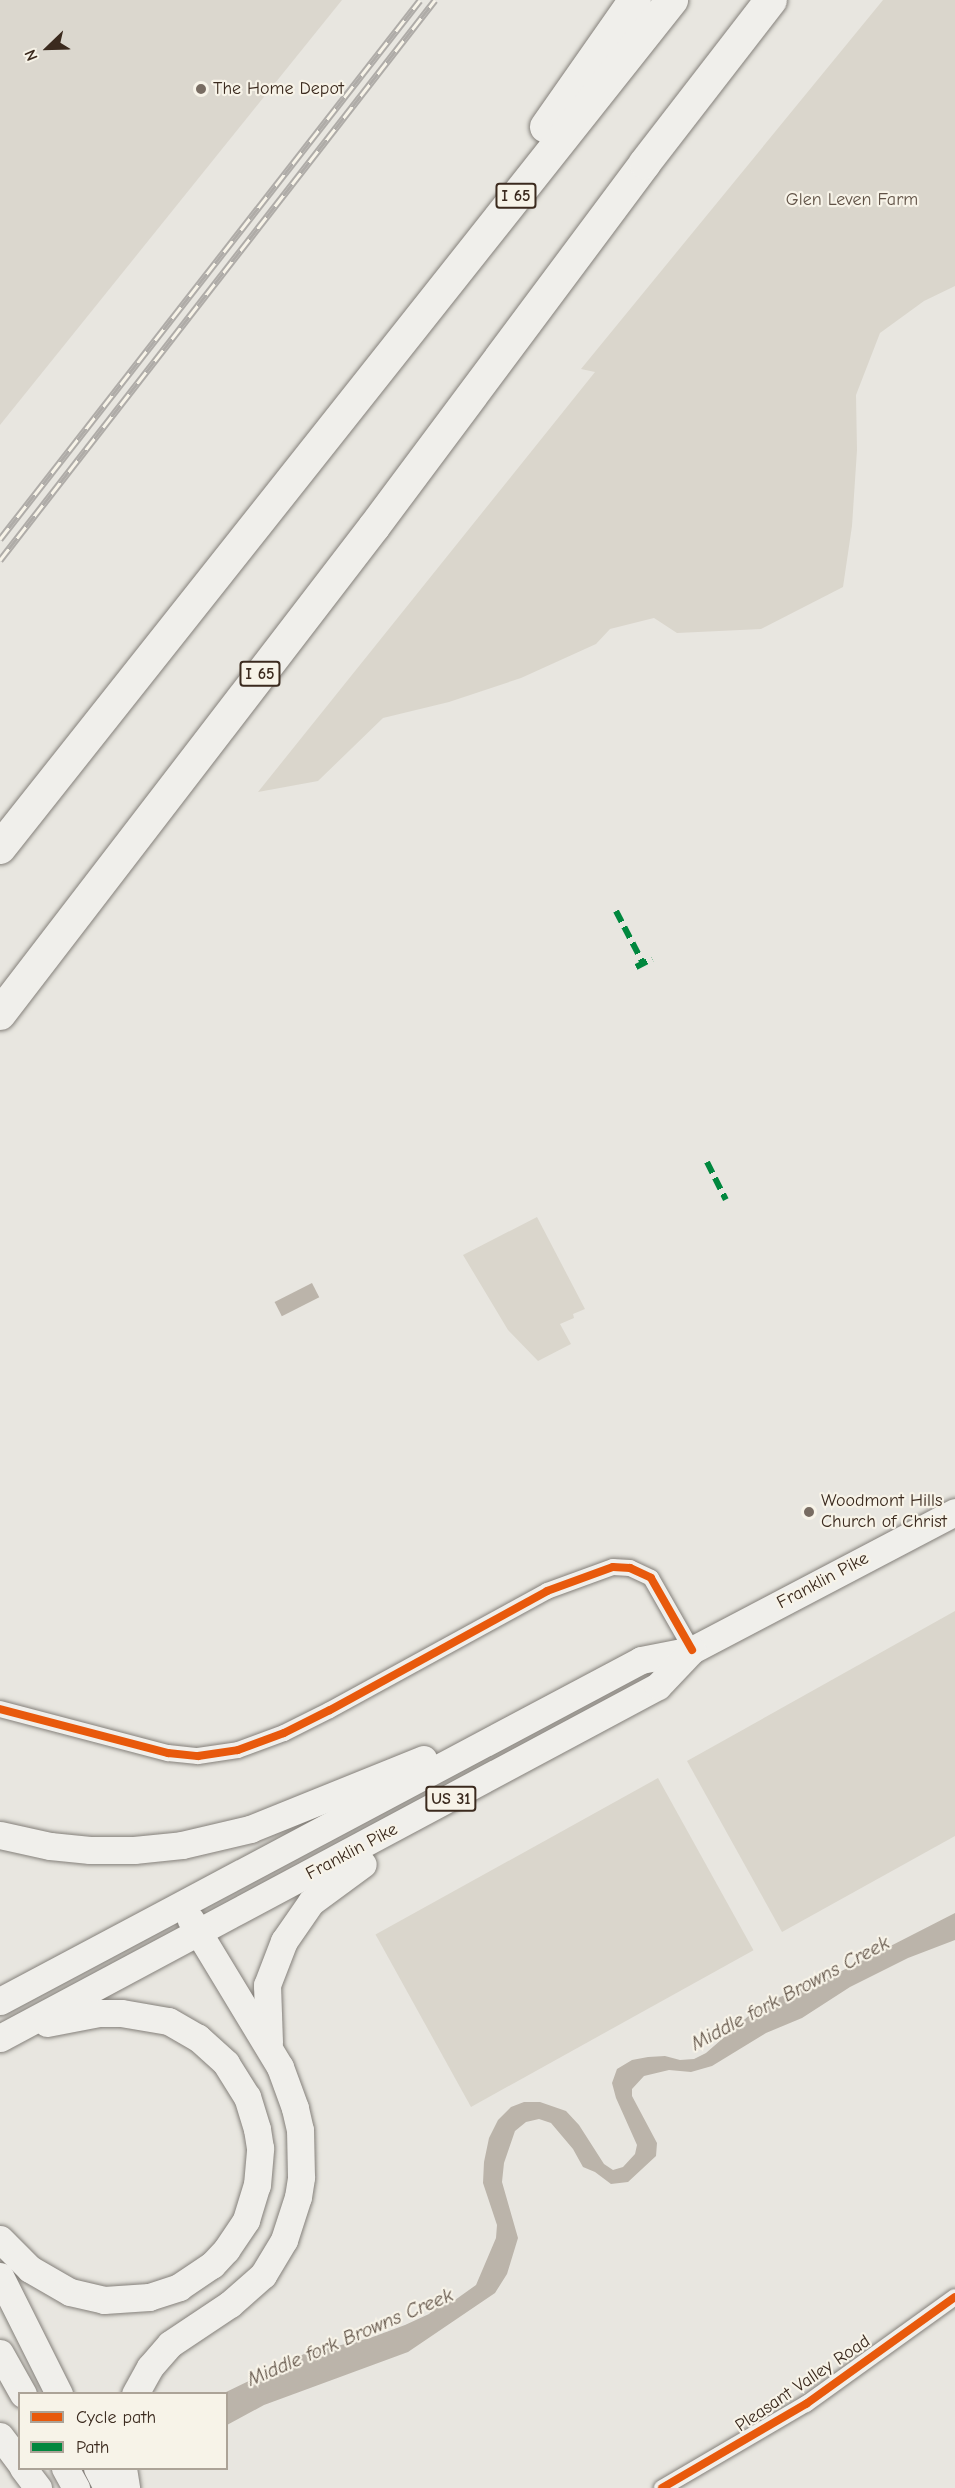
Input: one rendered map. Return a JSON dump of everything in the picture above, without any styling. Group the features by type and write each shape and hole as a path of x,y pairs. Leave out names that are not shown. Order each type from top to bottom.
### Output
{"highway":[{"path":"361,392 635,0"},
{"name":"I 65","path":"0,848 672,0"},
{"name":"I 65","path":"0,1014 374,527 645,163 771,0"}],"main road":[{"name":"Franklin Pike","path":"0,2001 640,1660 692,1650 955,1512"},
{"name":"Franklin Pike","path":"0,2039 658,1686 692,1650"},
{"path":"0,1835 50,1846 90,1850 134,1850 199,1842 260,1826 378,1776 520,1724"},
{"path":"269,2046 267,1985 277,1954 302,1912 343,1876 535,1754"},
{"path":"136,2392 150,2367 170,2344 230,2304 263,2275 275,2259 292,2219 301,2177 300,2130 288,2086 269,2046 181,1903"},
{"path":"0,2039 31,2027 99,2013 136,2014 168,2021 198,2038 226,2063 247,2097 256,2123 260,2148 253,2203 238,2234 212,2265 196,2278 163,2293 137,2299 105,2300 70,2292 30,2269 0,2239"},
{"path":"0,2276 58,2392"},
{"path":"0,2353 22,2392"},
{"path":"0,2436 18,2460"},
{"path":"24,2470 38,2488"},
{"path":"66,2470 76,2488"},
{"path":"98,2470 107,2488"},
{"path":"123,2470 126,2488"}],"street":[{"path":"0,1710 177,1755 198,1756 238,1750 284,1734 321,1715 547,1591 613,1567 630,1568 651,1578 692,1650"},
{"name":"Pleasant Valley Road","path":"662,2488 806,2404 955,2297"}],"shaded area":[{"path":"0,0 342,0 0,425"},
{"path":"312,1283 319,1297 282,1316 275,1302"},
{"path":"955,1913 955,1940 908,1958 850,1987 802,2018 766,2033 712,2066 691,2072 669,2070 644,2076 632,2089 632,2096 657,2143 656,2156 628,2182 611,2184 595,2172 583,2167 573,2149 551,2123 539,2119 526,2122 515,2131 504,2163 502,2182 518,2238 507,2274 495,2293 408,2352 264,2405 228,2424 228,2392 226,2392 304,2354 370,2338 405,2325 429,2314 440,2304 455,2300 476,2285 496,2238 497,2225 483,2183 484,2162 489,2138 498,2120 511,2107 524,2102 540,2102 566,2111 579,2125 604,2164 613,2170 623,2167 635,2154 637,2145 616,2098 612,2083 617,2069 632,2060 648,2057 694,2059 706,2053 752,2013 775,1999 826,1979"}],"green space":[{"name":"Glen Leven Farm","path":"883,0 955,0 955,286 924,301 880,333 856,395 857,450 852,526 843,587 761,629 677,633 654,618 610,629 596,644 521,678 449,702 383,718 318,781 258,792 595,372 581,369"},
{"path":"537,1217 585,1309 573,1314 574,1318 560,1324 571,1344 538,1361 508,1330 463,1255"},
{"path":"955,1611 955,1836 782,1932 687,1761"},
{"path":"658,1778 754,1950 471,2107 375,1935"}],"railway":[{"path":"0,539 420,0"},
{"path":"0,560 435,0"}],"marked path":[{"path":"616,911 643,963"},
{"path":"636,967 652,959"},
{"path":"707,1162 726,1200"}],"cycle path":[{"path":"0,1709 168,1753 198,1756 238,1750 284,1733 330,1710 547,1591 613,1567 630,1568 651,1578 692,1650"},
{"path":"662,2488 806,2404 955,2297"}],"place":[{"name":"The Home Depot","path":"201,89"},
{"name":"Woodmont Hills Church of Christ","path":"809,1512"}],"water label":[{"name":"Middle fork Browns Creek","path":"790,1993"},
{"name":"Middle fork Browns Creek","path":"350,2337"}]}
